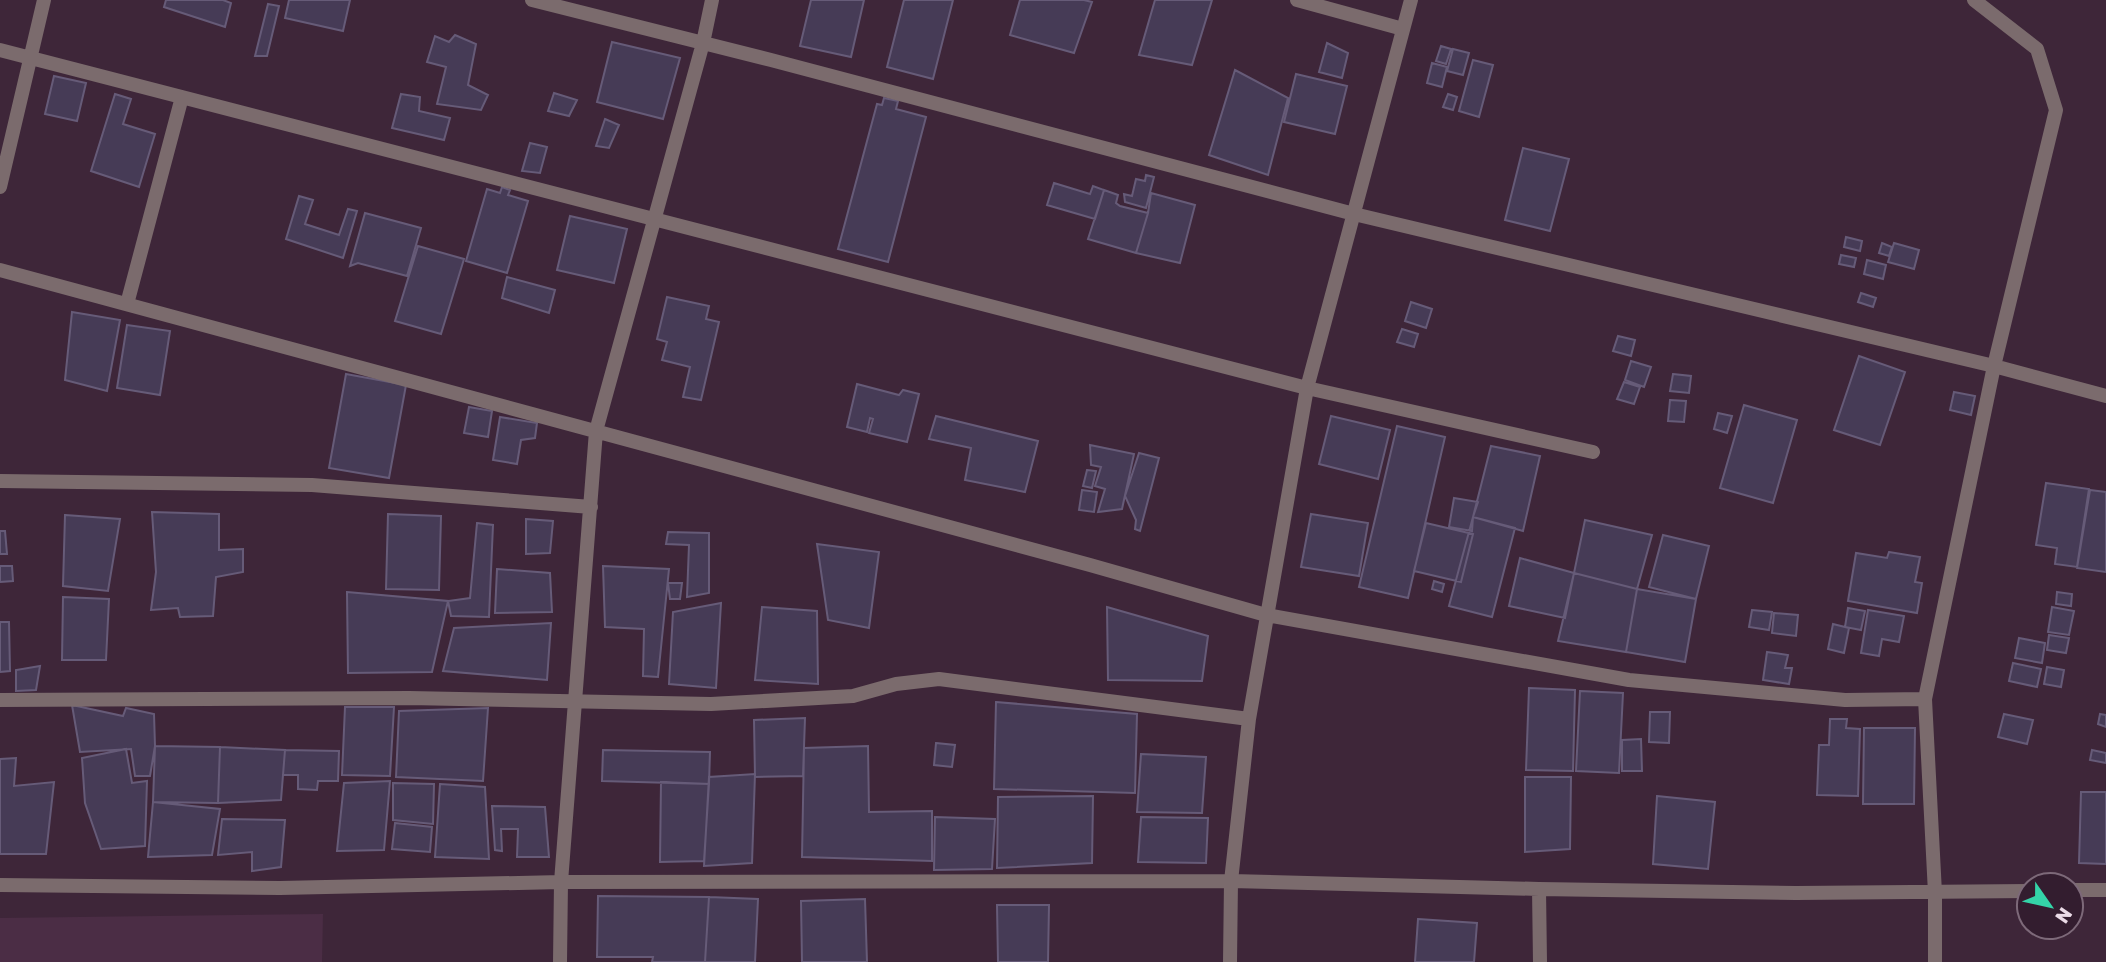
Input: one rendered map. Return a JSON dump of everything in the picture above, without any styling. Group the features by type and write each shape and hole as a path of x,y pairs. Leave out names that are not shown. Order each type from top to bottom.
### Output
{"street":[{"path":"0,187 44,0"},
{"path":"532,0 1354,214 1994,366 2106,396"},
{"path":"560,962 561,882 596,431 703,43 712,0"},
{"path":"1297,0 1403,29"},
{"path":"1230,962 1231,881 1249,719 1307,388 1411,0"},
{"path":"1935,962 1935,893 1925,699 1994,366 2056,110 2037,49 1975,0"},
{"path":"0,50 1307,388 1593,452"},
{"path":"127,304 182,97"},
{"path":"0,270 1266,615 1629,680 1845,701 1925,699"},
{"path":"0,481 312,485 590,507"},
{"path":"0,700 409,698 710,704 853,696 896,684 939,679 1249,719"},
{"path":"0,885 280,888 561,882 1231,881 1539,889 2015,891"},
{"path":"1539,889 1540,962"},
{"path":"2085,890 2106,890"}],"shaded area":[{"path":"323,914 322,962 0,962 0,918"}],"building":[{"path":"166,0 223,0 231,3 225,27 164,7"},
{"path":"289,0 350,0 343,31 285,18"},
{"path":"811,0 864,0 851,57 800,46"},
{"path":"904,0 953,0 933,79 887,67"},
{"path":"1020,0 1092,2 1074,53 1010,35"},
{"path":"1155,0 1212,0 1192,65 1139,55"},
{"path":"268,4 279,6 267,56 255,56"},
{"path":"455,35 476,44 468,85 488,95 481,110 437,104 446,67 427,62 435,36 449,42"},
{"path":"612,42 680,58 663,119 597,102"},
{"path":"1327,43 1348,53 1342,78 1319,72"},
{"path":"1441,46 1451,49 1446,64 1436,61"},
{"path":"1453,49 1469,53 1463,75 1447,71"},
{"path":"1473,60 1493,65 1479,117 1459,111"},
{"path":"1432,63 1447,67 1442,87 1427,83"},
{"path":"1235,70 1288,98 1268,175 1209,155"},
{"path":"1296,74 1347,86 1335,134 1284,122"},
{"path":"54,76 86,83 77,121 45,114"},
{"path":"554,93 577,100 569,116 548,111"},
{"path":"115,94 131,99 123,124 155,134 139,187 91,171"},
{"path":"401,94 420,97 419,111 450,118 444,140 392,128"},
{"path":"1448,94 1457,97 1453,110 1443,107"},
{"path":"884,98 898,101 896,109 926,117 888,262 838,249 877,104 882,105"},
{"path":"605,119 619,125 609,148 596,146"},
{"path":"530,143 547,147 540,173 522,171"},
{"path":"1523,148 1569,159 1550,231 1505,220"},
{"path":"1146,175 1154,177 1146,208 1125,202 1124,194 1132,196 1136,179 1145,181"},
{"path":"1054,183 1090,194 1093,186 1104,190 1095,219 1047,205"},
{"path":"502,187 510,190 508,195 528,201 507,273 466,261 487,189 500,193"},
{"path":"1104,190 1118,195 1116,203 1120,206 1148,213 1136,253 1088,239"},
{"path":"1151,193 1195,205 1180,263 1136,253"},
{"path":"299,196 313,200 305,224 339,235 348,209 357,211 343,258 286,239"},
{"path":"365,213 421,228 407,276 358,263 350,266"},
{"path":"570,216 627,229 614,283 557,270"},
{"path":"1846,237 1862,241 1860,251 1844,247"},
{"path":"1882,243 1892,247 1889,256 1879,253"},
{"path":"1894,243 1919,250 1914,269 1888,262"},
{"path":"418,246 464,259 441,334 395,321"},
{"path":"1841,255 1856,258 1854,267 1839,264"},
{"path":"1867,260 1886,265 1883,279 1864,274"},
{"path":"507,277 555,290 549,313 502,298"},
{"path":"1861,293 1876,298 1873,307 1858,302"},
{"path":"667,297 709,306 706,319 719,322 701,400 683,397 690,367 662,360 667,342 657,339"},
{"path":"1411,302 1432,309 1426,328 1405,321"},
{"path":"72,312 120,320 107,391 65,380"},
{"path":"127,325 170,331 160,395 117,388"},
{"path":"1402,329 1418,334 1414,347 1397,342"},
{"path":"1618,336 1635,340 1631,356 1613,351"},
{"path":"1859,356 1905,372 1880,445 1834,430"},
{"path":"1631,361 1651,367 1644,387 1625,380"},
{"path":"346,374 406,385 389,478 329,468"},
{"path":"1673,374 1691,376 1689,393 1670,391"},
{"path":"1624,382 1640,387 1634,404 1617,399"},
{"path":"857,384 899,395 903,390 919,394 907,442 869,433 873,419 870,418 867,432 847,427"},
{"path":"1954,392 1975,396 1971,415 1950,410"},
{"path":"1670,400 1686,401 1684,422 1668,421"},
{"path":"1744,405 1797,420 1773,503 1720,488"},
{"path":"469,407 492,411 488,437 464,433"},
{"path":"1718,413 1732,416 1727,433 1714,429"},
{"path":"936,416 1038,441 1025,492 965,480 971,448 929,439"},
{"path":"1331,416 1390,430 1378,479 1319,464"},
{"path":"500,417 537,423 535,438 521,440 517,464 493,460"},
{"path":"1397,426 1445,437 1408,598 1359,587"},
{"path":"1090,445 1134,454 1122,509 1098,512 1105,489 1095,486 1101,467 1091,465"},
{"path":"1491,446 1540,456 1523,531 1473,517"},
{"path":"1139,453 1159,458 1140,531 1135,529 1136,520 1125,496"},
{"path":"1087,470 1096,471 1092,488 1083,486"},
{"path":"2046,483 2089,489 2077,567 2055,564 2057,548 2036,545"},
{"path":"1082,490 1097,492 1094,512 1079,510"},
{"path":"2090,490 2106,492 2106,572 2077,568"},
{"path":"1454,498 1478,502 1472,531 1449,527"},
{"path":"152,512 219,514 219,550 243,549 243,572 216,577 213,616 180,617 178,608 151,610 156,572"},
{"path":"388,514 441,516 439,590 386,589"},
{"path":"1311,514 1368,523 1359,576 1301,567"},
{"path":"65,515 120,519 108,591 63,586"},
{"path":"1473,517 1515,528 1492,617 1449,606"},
{"path":"526,519 553,521 550,553 526,554"},
{"path":"1585,520 1652,535 1637,589 1574,573"},
{"path":"477,523 493,525 489,617 451,616 448,601 470,598"},
{"path":"1426,523 1473,534 1461,582 1414,571"},
{"path":"0,531 5,531 7,554 0,554"},
{"path":"668,532 709,533 709,593 687,597 689,545 666,544"},
{"path":"1663,535 1709,546 1696,599 1649,587"},
{"path":"817,544 879,552 869,628 828,620"},
{"path":"1889,552 1920,557 1915,582 1922,583 1917,613 1848,601 1856,553 1887,558"},
{"path":"1520,558 1574,573 1565,618 1509,606"},
{"path":"0,566 12,566 13,581 0,582"},
{"path":"603,566 669,569 658,677 643,676 644,629 605,627"},
{"path":"497,569 550,573 552,612 495,613"},
{"path":"1574,573 1637,589 1626,652 1558,641"},
{"path":"1434,581 1444,584 1442,592 1432,589"},
{"path":"668,583 682,583 680,599 670,599"},
{"path":"1637,589 1696,599 1685,662 1626,652"},
{"path":"347,592 448,601 432,672 348,673"},
{"path":"2057,592 2072,594 2071,606 2056,604"},
{"path":"63,597 109,599 106,660 62,660"},
{"path":"721,603 716,688 669,684 673,612"},
{"path":"762,607 817,611 818,684 755,680"},
{"path":"1107,607 1208,636 1202,681 1108,680"},
{"path":"2052,607 2074,611 2069,635 2048,632"},
{"path":"1848,608 1865,611 1861,630 1845,627"},
{"path":"1752,610 1772,612 1769,630 1749,627"},
{"path":"1868,610 1904,616 1899,642 1882,639 1879,656 1861,653"},
{"path":"1774,613 1798,615 1796,636 1772,633"},
{"path":"0,622 9,622 10,671 0,672"},
{"path":"551,623 547,680 443,671 454,628"},
{"path":"1833,624 1849,628 1844,653 1828,649"},
{"path":"2049,635 2069,638 2066,653 2047,650"},
{"path":"2019,638 2045,643 2042,663 2015,658"},
{"path":"1767,652 1788,655 1785,668 1792,668 1789,684 1763,680"},
{"path":"2013,663 2041,669 2037,687 2009,681"},
{"path":"40,666 36,690 16,691 16,670"},
{"path":"2047,667 2064,670 2061,687 2044,684"},
{"path":"1529,688 1575,690 1573,771 1526,770"},
{"path":"1580,691 1623,693 1619,773 1576,771"},
{"path":"996,702 1137,714 1135,793 994,789"},
{"path":"72,705 123,716 126,708 154,714 155,746 150,776 135,776 131,749 80,752"},
{"path":"345,707 394,707 390,776 342,775"},
{"path":"488,708 483,781 396,777 399,711"},
{"path":"1650,712 1670,712 1669,743 1649,742"},
{"path":"2004,714 2033,720 2027,744 1998,737"},
{"path":"2100,714 2106,715 2106,727 2098,724"},
{"path":"805,718 803,776 755,777 754,720"},
{"path":"1830,719 1847,719 1846,728 1860,729 1858,796 1817,795 1819,745 1829,745"},
{"path":"1864,728 1915,728 1914,804 1863,804"},
{"path":"1641,739 1642,771 1622,771 1622,740"},
{"path":"936,743 955,745 952,767 934,765"},
{"path":"155,746 220,747 218,803 153,802"},
{"path":"868,746 869,812 932,811 932,861 802,857 804,748"},
{"path":"220,747 285,750 281,800 218,803"},
{"path":"126,749 132,783 147,781 145,846 101,849 85,803 82,758"},
{"path":"285,750 339,751 338,781 318,781 317,790 298,789 298,775 283,775"},
{"path":"603,750 710,752 709,784 602,781"},
{"path":"2092,750 2106,753 2106,763 2090,760"},
{"path":"1141,754 1206,757 1202,813 1137,812"},
{"path":"16,758 14,786 54,782 46,854 0,854 0,759"},
{"path":"755,774 752,863 704,866 709,777"},
{"path":"1525,777 1571,777 1570,849 1525,852"},
{"path":"390,781 384,850 337,851 344,783"},
{"path":"661,782 709,784 704,861 660,862"},
{"path":"393,783 434,784 433,824 393,820"},
{"path":"440,784 485,787 489,859 435,857"},
{"path":"2081,792 2106,792 2106,864 2079,863"},
{"path":"1093,796 1092,863 997,868 998,797"},
{"path":"1657,796 1715,802 1708,869 1653,864"},
{"path":"153,802 220,809 212,855 148,857"},
{"path":"492,806 545,807 549,857 517,857 518,829 501,829 502,851 495,850"},
{"path":"935,817 995,819 992,869 934,870"},
{"path":"1141,817 1208,818 1206,863 1138,862"},
{"path":"222,819 285,820 281,867 252,871 252,852 218,855"},
{"path":"395,823 432,827 430,852 392,849"},
{"path":"598,896 709,897 705,962 652,962 653,957 597,957"},
{"path":"709,897 758,899 755,962 705,962"},
{"path":"865,899 867,962 802,962 801,901"},
{"path":"997,905 1049,905 1048,962 998,962"},
{"path":"1418,919 1477,923 1474,962 1415,962"}]}
